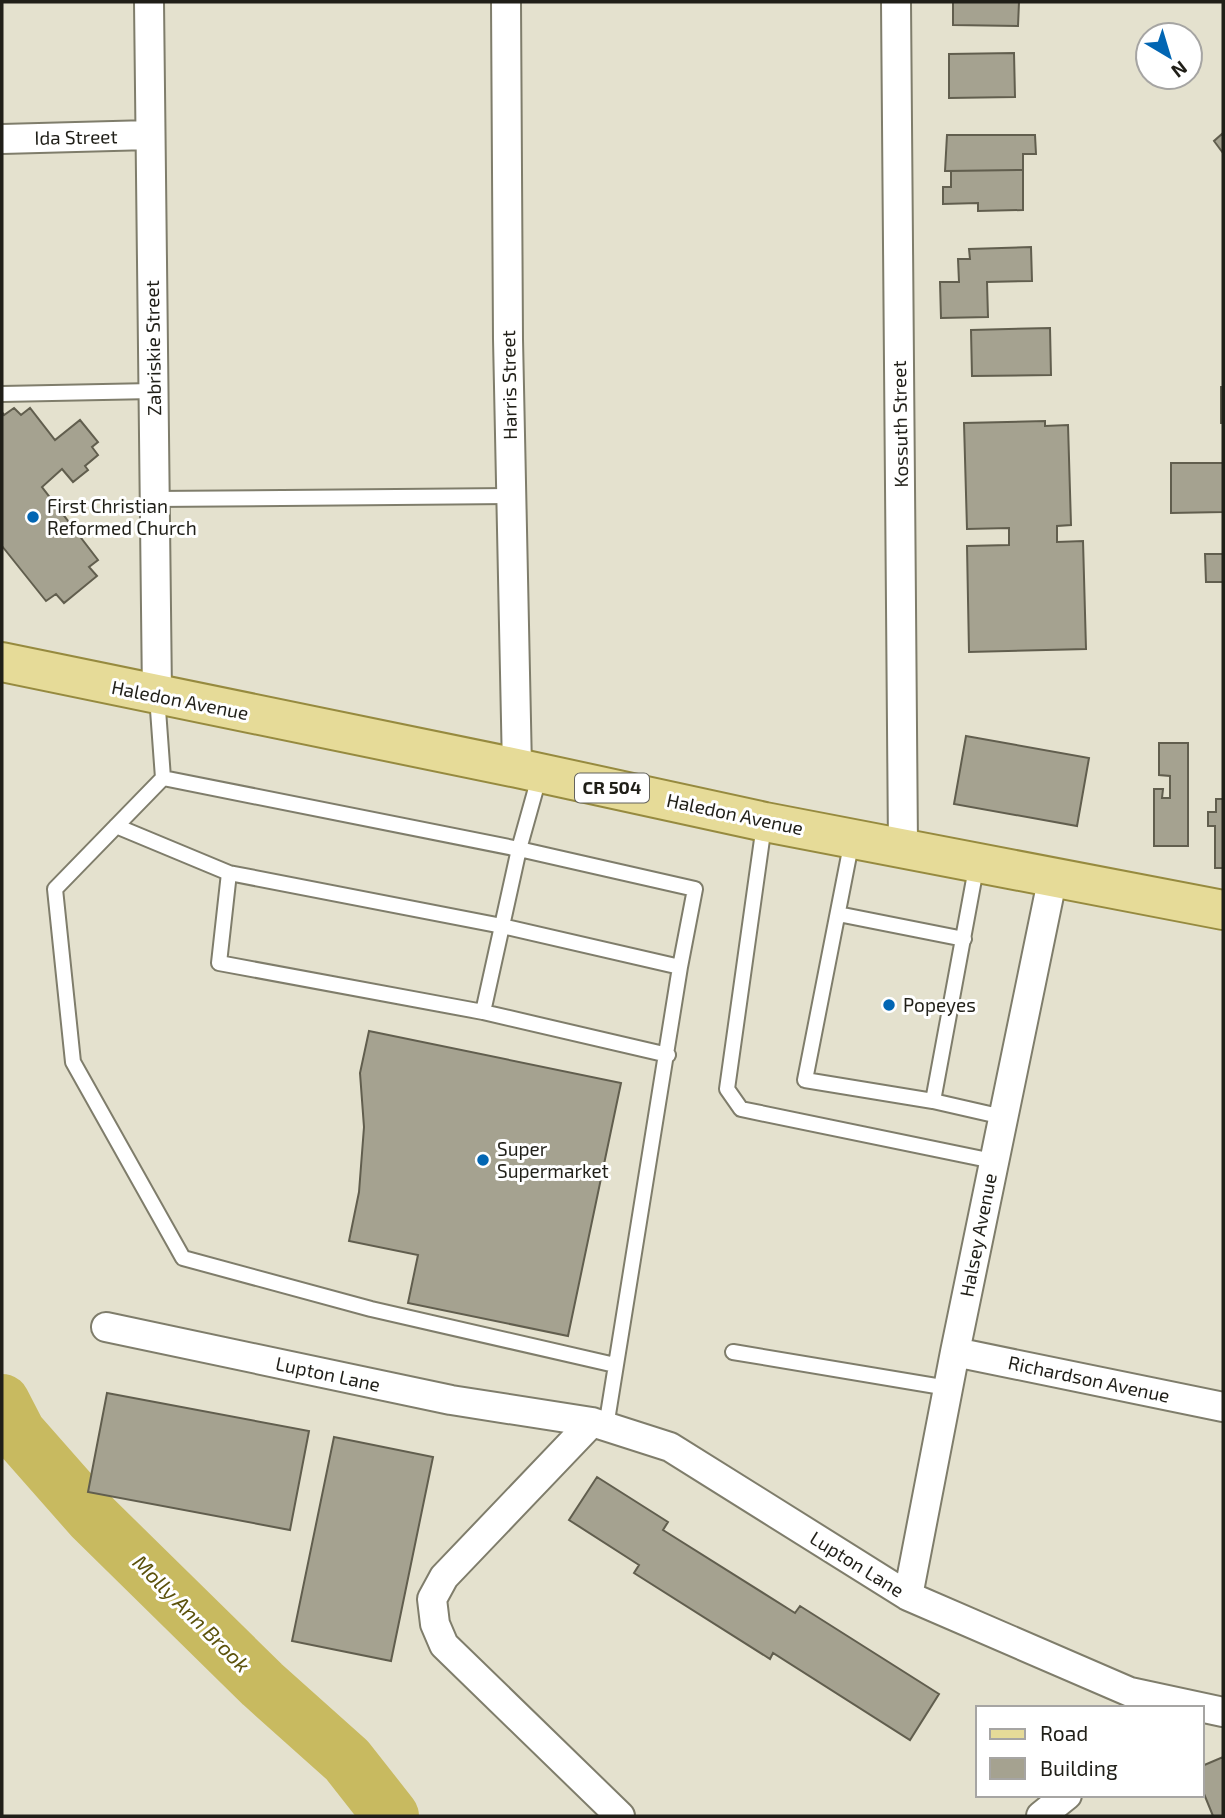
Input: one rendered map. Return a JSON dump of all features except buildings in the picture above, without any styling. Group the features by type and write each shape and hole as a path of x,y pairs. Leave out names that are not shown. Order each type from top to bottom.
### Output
{"main road":[{"name":"Haledon Avenue","path":"2,662 529,770 765,822 1223,910"}],"street":[{"name":"Zabriskie Street","path":"149,2 157,695"},
{"name":"Harris Street","path":"506,2 511,496 529,770"},
{"name":"Kossuth Street","path":"896,2 903,847"},
{"name":"Ida Street","path":"2,139 150,135"},
{"name":"Halsey Avenue","path":"908,1596 993,1161 1053,876"},
{"name":"Lupton Lane","path":"106,1327 451,1400 599,1424 670,1447 908,1596 1128,1700 1176,1706"},
{"name":"Richardson Avenue","path":"955,1352 1223,1407"},
{"path":"599,1424 444,1577 432,1600 435,1624 444,1645 620,1816"},
{"name":"Lupton Lane","path":"1204,1710 1223,1712"},
{"path":"1041,1816 1065,1797"}],"lane":[{"path":"2,394 153,391"},
{"path":"155,499 511,496"},
{"path":"157,695 163,778 55,889 73,1062 183,1258 371,1309 615,1365"},
{"path":"483,1012 519,849 529,770"},
{"path":"163,778 519,849 695,889 615,1365 599,1424"},
{"path":"765,822 727,1089 741,1108 993,1161"},
{"path":"116,826 229,873 502,926 680,967"},
{"path":"852,837 806,1080 933,1101 1003,1117"},
{"path":"933,1101 977,861"},
{"path":"229,873 219,963 483,1012 668,1055"},
{"path":"838,914 964,939"},
{"path":"733,1352 948,1388"}],"waterway":[{"name":"Molly Ann Brook","path":"2,1402 18,1433 92,1517 262,1684 347,1760 391,1816"}],"place":[{"name":"First Christian Reformed Church","path":"33,517"},
{"name":"Popeyes","path":"889,1005"},
{"name":"Super Supermarket","path":"483,1160"}]}
